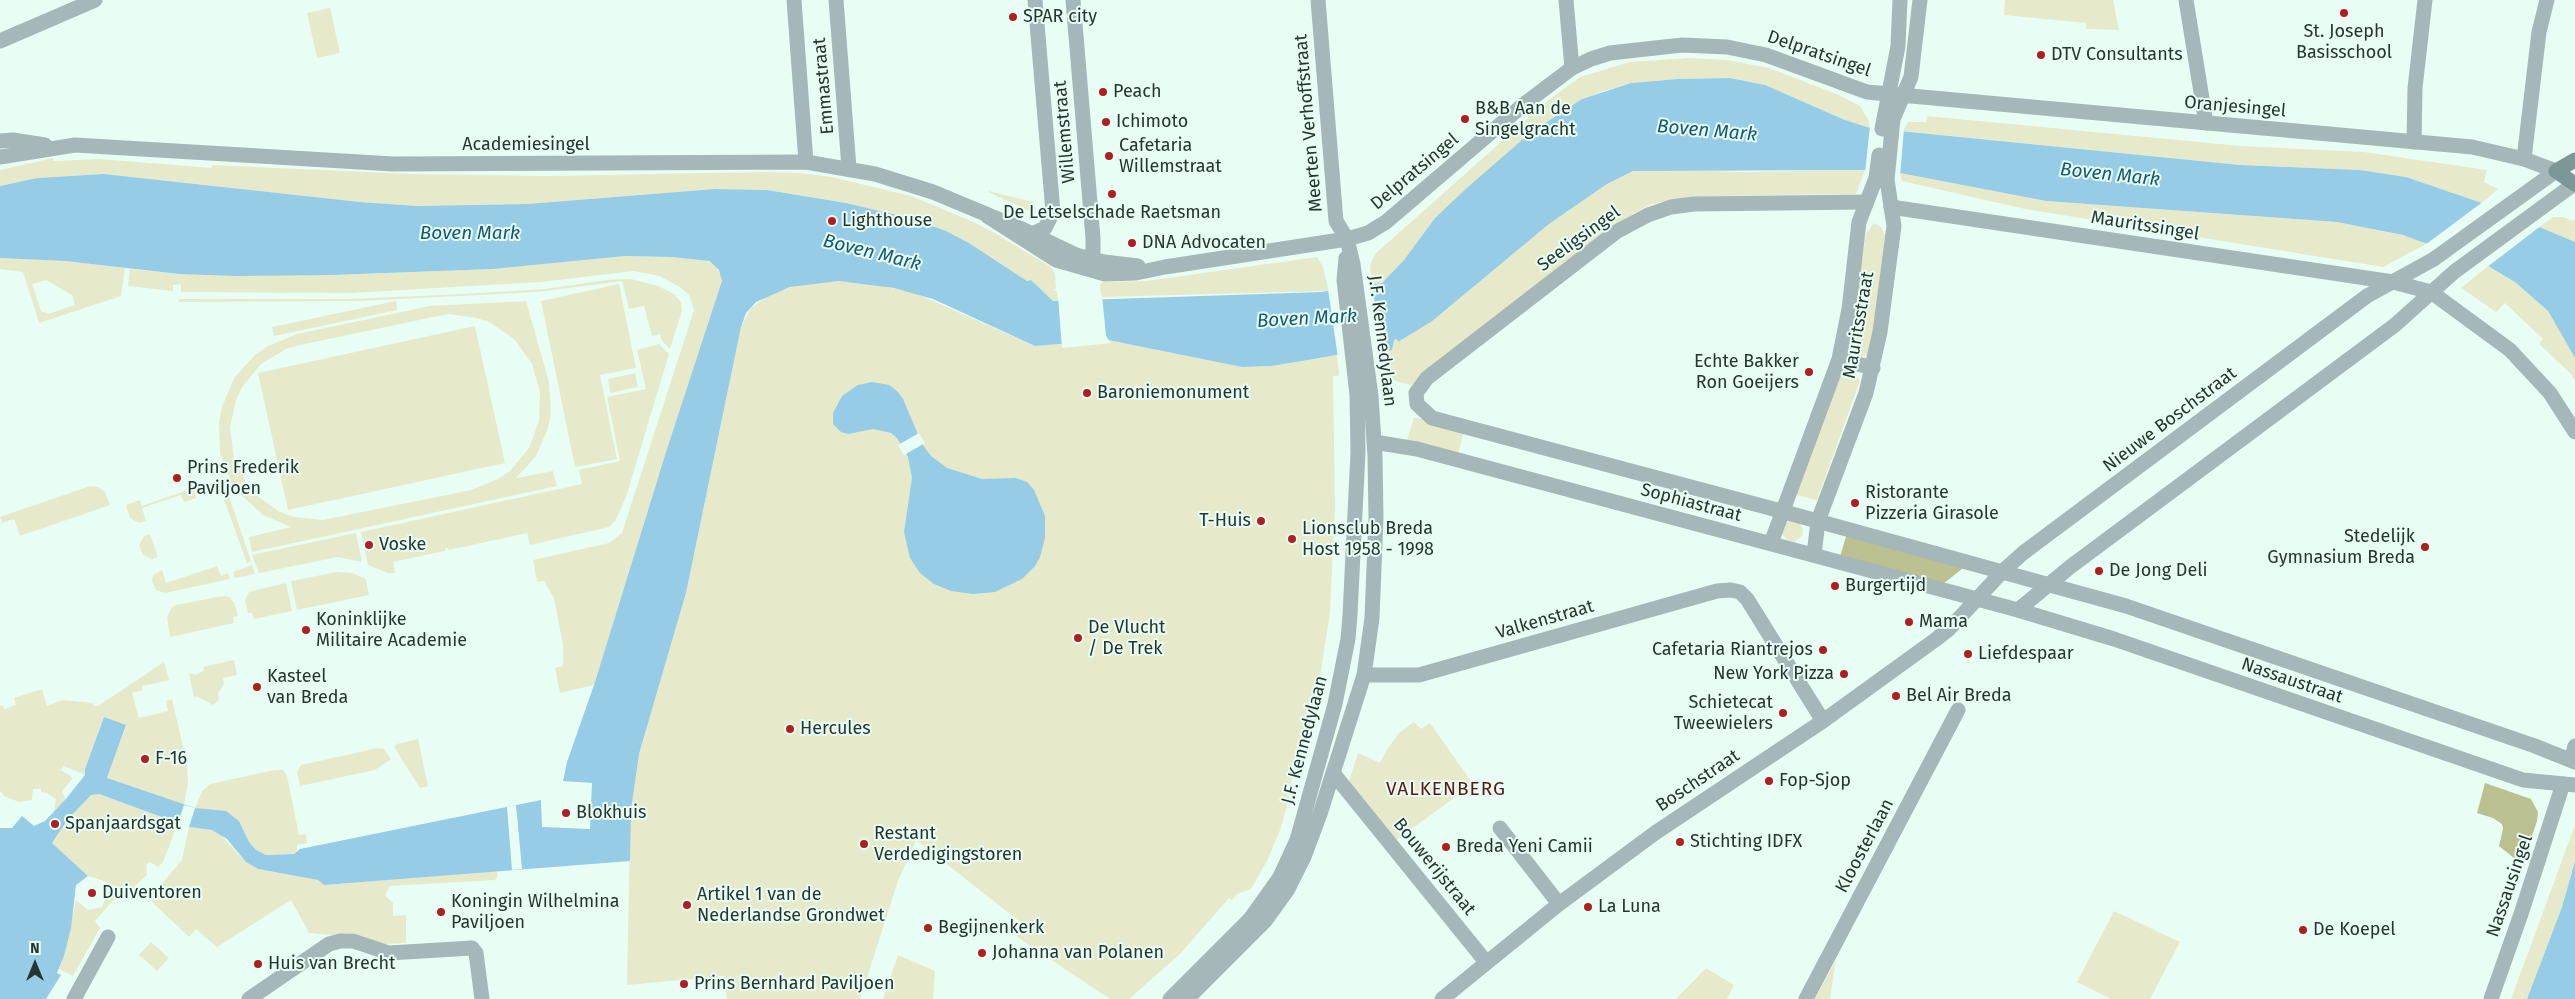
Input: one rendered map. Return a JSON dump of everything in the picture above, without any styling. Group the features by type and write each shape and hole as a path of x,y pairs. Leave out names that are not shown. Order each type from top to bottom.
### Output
{"main road":[{"path":"2569,180 2575,160"}],"street":[{"path":"0,41 95,0"},
{"name":"Emmastraat","path":"794,0 806,162"},
{"name":"Emmastraat","path":"836,0 850,168"},
{"name":"Willemstraat","path":"1032,234 1045,228 1053,212 1035,0"},
{"name":"Willemstraat","path":"1073,0 1093,238 1093,260"},
{"name":"Meerten Verhoffstraat","path":"1318,0 1336,221 1347,239"},
{"path":"1566,0 1572,68"},
{"path":"1896,95 1900,0"},
{"path":"1896,95 1912,77 1920,0"},
{"path":"2186,0 2206,123"},
{"path":"2414,142 2416,88 2425,0"},
{"path":"2524,159 2539,32 2547,0"},
{"name":"Delpratsingel","path":"1076,261 1118,275 1347,239 1374,230 1386,222 1523,105 1572,68 1591,59 1629,50 1675,45 1717,46 1766,54 1867,92 1896,95"},
{"name":"Mauritsstraat","path":"1814,555 1818,521 1866,393 1880,332 1894,226 1891,206 1882,179 1888,119 1896,95"},
{"name":"Oranjesingel","path":"1896,95 2472,147 2524,159 2569,180"},
{"name":"Academiesingel","path":"0,142 13,140 57,146"},
{"name":"Academiesingel","path":"0,157 57,146 75,145 393,164 806,162 850,168 932,192 1032,234 1076,261"},
{"name":"Mauritsstraat","path":"1771,543 1781,511 1839,359 1852,292 1859,222 1866,202 1882,179"},
{"path":"2018,610 2395,325 2454,272 2531,215 2569,180"},
{"name":"Nieuwe Boschstraat","path":"1977,598 2023,553 2367,296 2434,259 2510,203 2569,180"},
{"name":"Seeligsingel","path":"1416,399 1419,387 1427,378 1616,232 1643,217 1671,207 1694,204 1866,202 1891,206"},
{"name":"Mauritssingel","path":"1891,206 2394,282"},
{"name":"Academiesingel","path":"987,216 1040,252 1076,261"},
{"name":"J.F. Kennedylaan","path":"1187,999 1225,964 1278,905 1304,857 1364,675 1372,618 1376,496 1374,442 1360,359 1347,239"},
{"name":"Delpratsingel","path":"1076,261 1093,260 1125,265 1165,267"},
{"path":"2394,282 2431,292 2510,350 2550,393 2575,432"},
{"name":"J.F. Kennedylaan","path":"1170,999 1250,919 1272,891 1290,859 1308,801 1342,671 1350,615 1358,452 1360,359"},
{"path":"1839,359 1873,368"},
{"name":"Sophiastraat","path":"1416,399 1421,410 1432,418 2027,577"},
{"name":"Sophiastraat","path":"1374,442 1417,449 1997,604"},
{"name":"Nassaustraat","path":"2027,577 2126,606 2535,746 2574,756"},
{"name":"Valkenstraat","path":"1342,671 1364,675 1418,675 1717,591 1735,591 1744,595 1823,721"},
{"name":"Boschstraat","path":"1442,999 1559,904 1689,809 1823,721 1949,629 1977,598"},
{"name":"Nassaustraat","path":"1997,604 2114,639 2523,780 2569,785"},
{"name":"Kloosterlaan","path":"1806,999 1958,710"},
{"name":"Bouwerijstraat","path":"1333,773 1486,962"},
{"name":"Nassausingel","path":"2490,999 2569,785"},
{"path":"1500,828 1559,904"},
{"path":"74,999 108,937"},
{"path":"249,999 329,944 340,941 353,941 389,952 469,948 476,953 482,999"}],"green space":[{"path":"2005,0 2113,0 2119,30 2086,29 2086,23 2004,15"},
{"path":"330,8 340,53 317,58 307,13"},
{"path":"1688,58 1727,60 1769,68 1839,95 1860,106 1869,121 1870,128 1845,120 1765,85 1730,78 1678,79 1631,83 1604,91 1582,99 1530,133 1435,218 1404,260 1386,280 1372,286 1370,265 1375,254 1547,101 1580,77 1630,62"},
{"path":"1927,116 2241,146 2364,152 2487,170 2484,182 2498,189 2482,203 2406,177 2360,170 2240,165 1903,131 1908,122 1926,122"},
{"path":"53,158 53,161 100,159 212,168 212,165 411,174 548,176 764,172 832,177 911,196 991,231 1051,267 1055,274 1056,289 1054,289 1057,292 1058,300 1053,301 1031,280 1027,281 969,243 946,231 910,218 846,203 767,190 715,189 527,204 417,206 360,202 104,174 37,178 0,186 0,170"},
{"path":"1657,169 1739,172 1865,170 1856,194 1716,196 1671,200 1652,204 1634,213 1411,385 1391,380 1385,376 1380,346 1397,339 1398,342 1431,322 1549,224 1607,184 1633,171"},
{"path":"1900,173 2046,201 2337,222 2403,235 2428,243 2383,267 2025,209 1902,181"},
{"path":"988,192 1034,202 1036,214"},
{"path":"2553,217 2563,217 2573,221 2575,219 2575,242 2539,227"},
{"path":"1874,223 1881,227 1885,235 1871,347 1869,354 1861,357 1852,353 1849,344 1866,234"},
{"path":"625,256 671,257 707,261 717,268 721,275 722,285 666,452 594,685 560,693 555,668 563,666 563,645 554,598 544,581 537,582 533,560 609,543 622,533 694,310 689,295 680,287 659,276 634,271 541,282 351,293 181,292 181,284 173,285 173,291 128,286 130,269 179,274 332,275 493,269"},
{"path":"1317,257 1323,267 1329,291 1102,297 1100,289 1100,284 1103,282 1146,281"},
{"path":"0,258 65,261 125,268 121,296 39,323 23,272 0,269","holes":["46,280 72,295 75,305 48,314 41,311 32,284"]},
{"path":"2488,266 2515,282 2548,311 2575,358 2575,382 2571,374 2539,344 2543,339 2505,303 2496,312 2461,288"},
{"path":"631,279 658,286 674,294 681,302 682,311 670,349 662,341 660,334 652,336 644,306 629,309 622,281 538,292 360,301 178,302 179,299 349,299 462,294 545,289 606,280"},
{"path":"839,281 867,283 915,293 1035,346 1108,340 1242,367 1272,366 1337,355 1339,373 1338,376 1333,376 1335,506 1330,613 1319,683 1305,744 1286,795 1290,796 1280,830 1268,859 1251,889 1237,894 1232,900 1229,898 1180,954 1129,999 1110,999 1017,937 1019,921 916,840 898,881 860,999 727,999 724,976 627,985 630,829 634,779 639,754 686,593 741,327 751,308 770,294 802,284"},
{"path":"619,284 636,368 600,375 617,459 575,467 541,301"},
{"path":"396,301 397,310 274,336 272,327"},
{"path":"526,301 549,382 551,413 548,428 536,456 516,478 553,471 557,486 252,552 249,537 291,527 263,515 240,494 231,482 220,453 219,422 222,407 234,378 255,355 268,346 297,334 430,306","holes":["448,314 477,318 491,323 515,340 532,364 540,392 539,421 529,448 510,471 498,479 471,490 323,520 294,517 280,512 256,495 247,484 234,458 230,428 236,400 242,387 261,364 286,349 300,345"]},
{"path":"475,326 505,463 288,510 258,373"},
{"path":"659,344 669,354 626,497 615,521 609,527 530,545 527,533 449,550 445,548 445,551 393,562 395,573 388,573 368,565 361,532 582,484 579,470 620,461 607,397 646,389 637,350"},
{"path":"1846,371 1855,373 1860,381 1817,500 1796,495 1838,377"},
{"path":"635,373 638,387 610,393 608,379"},
{"path":"1414,417 1464,431 1458,454 1407,440"},
{"path":"225,484 251,561 247,563 219,486"},
{"path":"90,486 98,487 105,492 110,505 20,536 14,519 2,523 0,517"},
{"path":"193,488 196,498 184,502 181,495 142,508 146,521 139,523 130,518 126,505 140,500 142,506"},
{"path":"1790,520 1800,523 1803,530 1802,536 1794,542 1787,540 1782,534 1784,524"},
{"path":"356,533 362,562 338,557 259,573 252,555"},
{"path":"1847,533 1967,565 1943,584 1840,557"},
{"path":"150,534 158,557 152,559 143,555 139,545 144,536"},
{"path":"252,565 255,574 235,578 233,572"},
{"path":"217,566 221,576 228,573 230,579 165,593 156,590 152,581 153,575 162,570 166,583"},
{"path":"337,572 352,573 366,579 369,595 297,610 291,581"},
{"path":"286,583 292,611 254,619 252,613 248,613 245,600 249,592"},
{"path":"223,596 229,597 234,602 238,616 233,617 234,623 170,637 167,618 171,608 176,605"},
{"path":"234,660 237,675 223,678 224,684 218,694 219,700 213,705 196,696 194,698 189,673 196,675 204,670 203,667"},
{"path":"164,662 169,680 142,686 143,690 132,693 139,718 168,711 166,701 172,699 187,764 188,783 184,805 107,778 126,726 104,717 85,769 85,775 64,766 61,770 73,778 62,791 66,800 54,811 56,799 47,793 41,792 41,789 33,789 32,800 19,802 4,796 0,791 0,706 3,705 4,709 16,705 14,698 42,689 47,706 63,700 93,703 94,706 98,706"},
{"path":"1414,722 1421,729 1430,723 1473,784 1395,841 1348,784 1358,753 1380,763 1399,733"},
{"path":"418,739 428,786 420,788 394,747 397,744"},
{"path":"378,748 384,749 391,759 375,770 300,786 297,772 301,765"},
{"path":"275,770 283,770 287,776 299,835 306,834 307,843 297,845 297,851 294,854 266,855 256,850 249,842 239,821 195,808 202,791 210,784"},
{"path":"2485,783 2531,799 2538,812 2537,821 2524,860 2514,858 2499,846 2503,829 2502,824 2493,818 2477,813"},
{"path":"99,794 178,823 163,862 158,867 150,862 146,865 147,875 124,896 104,881 88,876 52,843 68,819 90,795"},
{"path":"2575,825 2575,861 2562,907 2527,999 2511,999"},
{"path":"189,827 212,830 220,834 246,862 258,869 318,880 324,885 497,871 498,876 495,880 390,886 385,895 393,903 393,916 406,915 406,943 384,944 352,933 331,935 309,933 291,900 217,947 196,929 189,937 152,902 152,895 182,860"},
{"path":"112,891 117,896 95,921 100,928 73,976 59,969 64,956 76,900 88,910 102,907 108,892"},
{"path":"2114,911 2180,942 2150,999 2111,999 2077,982"},
{"path":"151,942 169,958 157,971 139,955"},
{"path":"898,955 935,971 933,999 883,999"},
{"path":"1836,960 1830,999 1815,999"},
{"path":"1706,968 1734,985 1727,999 1676,999"}],"water":[{"name":"Boven Mark","path":"1730,78 1765,85 1845,120 1870,128 2240,165 2360,170 2406,177 2482,203 2575,242 2575,358 2548,311 2515,282 2488,266 2403,235 2337,222 2046,201 1900,173 1865,170 1633,171 1607,184 1549,224 1431,322 1398,342 1397,339 1394,340 1392,350 1387,351 1385,344 1337,355 1272,366 1242,367 1108,340 1035,346 933,299 894,288 839,281 790,287 756,302 746,313 741,327 686,593 639,754 631,810 630,861 324,885 318,880 258,869 246,862 227,839 212,830 189,827 99,794 91,795 68,819 52,843 88,876 76,885 71,928 64,956 57,973 61,975 46,999 0,999 0,828 12,828 22,816 34,826 45,821 65,800 85,775 85,769 104,717 126,725 107,778 195,808 226,811 239,821 249,842 256,850 266,855 294,854 300,849 541,800 542,827 590,829 592,783 563,781 567,762 594,685 666,452 722,281 719,270 709,261 671,257 625,256 493,269 332,275 237,276 179,274 65,261 0,258 0,186 37,178 104,174 360,202 417,206 527,204 715,189 767,190 846,203 910,218 946,231 969,243 1027,281 1031,280 1053,301 1321,292 1382,283 1404,260 1435,218 1468,187 1530,133 1582,99 1631,83 1678,79"},
{"path":"872,382 889,385 897,391 903,399 922,444 931,456 947,468 982,479 1016,478 1027,482 1034,490 1045,516 1045,538 1040,557 1035,566 1022,579 995,592 973,594 951,591 934,584 920,573 910,558 904,532 912,478 908,457 897,438 891,433 873,429 848,434 841,432 833,424 833,413 842,396 858,385"},
{"path":"2575,861 2575,999 2527,999 2562,907"}],"pier":[{"path":"1870,126 1904,129 1900,176 1865,173"},
{"path":"2484,201 2542,225 2486,268 2425,245"},
{"path":"1372,283 1381,349 1338,358 1328,289"},
{"path":"1102,295 1106,336 1111,343 1062,348 1058,297"},
{"path":"919,433 925,443 904,455 898,445"},
{"path":"184,805 195,808 189,827 178,823"},
{"path":"516,805 522,869 512,870 507,807"}],"place":[{"name":"St. Joseph Basisschool","path":"2344,13"},
{"name":"SPAR city","path":"1013,17"},
{"name":"DTV Consultants","path":"2041,55"},
{"name":"Peach","path":"1103,92"},
{"name":"B&B Aan de Singelgracht","path":"1465,119"},
{"name":"Ichimoto","path":"1106,122"},
{"name":"Cafetaria Willemstraat","path":"1109,156"},
{"name":"De Letselschade Raetsman","path":"1112,194"},
{"name":"Lighthouse","path":"832,221"},
{"name":"DNA Advocaten","path":"1132,243"},
{"name":"Echte Bakker Ron Goeijers","path":"1809,372"},
{"name":"Baroniemonument","path":"1087,393"},
{"name":"Prins Frederik Paviljoen","path":"177,478"},
{"name":"Ristorante Pizzeria Girasole","path":"1855,503"},
{"name":"T-Huis","path":"1261,521"},
{"name":"Lionsclub Breda Host 1958 - 1998","path":"1292,539"},
{"name":"Voske","path":"369,545"},
{"name":"Stedelijk Gymnasium Breda","path":"2425,547"},
{"name":"De Jong Deli","path":"2099,571"},
{"name":"Burgertijd","path":"1835,586"},
{"name":"Mama","path":"1909,622"},
{"name":"Koninklijke Militaire Academie","path":"306,630"},
{"name":"De Vlucht / De Trek","path":"1078,638"},
{"name":"Cafetaria Riantrejos","path":"1823,650"},
{"name":"Liefdespaar","path":"1968,654"},
{"name":"New York Pizza","path":"1844,674"},
{"name":"Kasteel van Breda","path":"257,687"},
{"name":"Bel Air Breda","path":"1896,696"},
{"name":"Schietecat Tweewielers","path":"1783,713"},
{"name":"Hercules","path":"790,729"},
{"name":"F-16","path":"145,759"},
{"name":"Fop-Sjop","path":"1769,781"},
{"name":"Blokhuis","path":"566,813"},
{"name":"Spanjaardsgat","path":"55,824"},
{"name":"Stichting IDFX","path":"1680,842"},
{"name":"Restant Verdedigingstoren","path":"864,844"},
{"name":"Breda Yeni Camii","path":"1446,847"},
{"name":"Duiventoren","path":"92,893"},
{"name":"Artikel 1 van de Nederlandse Grondwet","path":"687,905"},
{"name":"La Luna","path":"1588,907"},
{"name":"Koningin Wilhelmina Paviljoen","path":"441,912"},
{"name":"Begijnenkerk","path":"928,928"},
{"name":"De Koepel","path":"2303,930"},
{"name":"Johanna van Polanen","path":"982,953"},
{"name":"Huis van Brecht","path":"258,964"},
{"name":"Prins Bernhard Paviljoen","path":"684,984"}],"district":[{"name":"VALKENBERG","path":"1446,790"}]}
